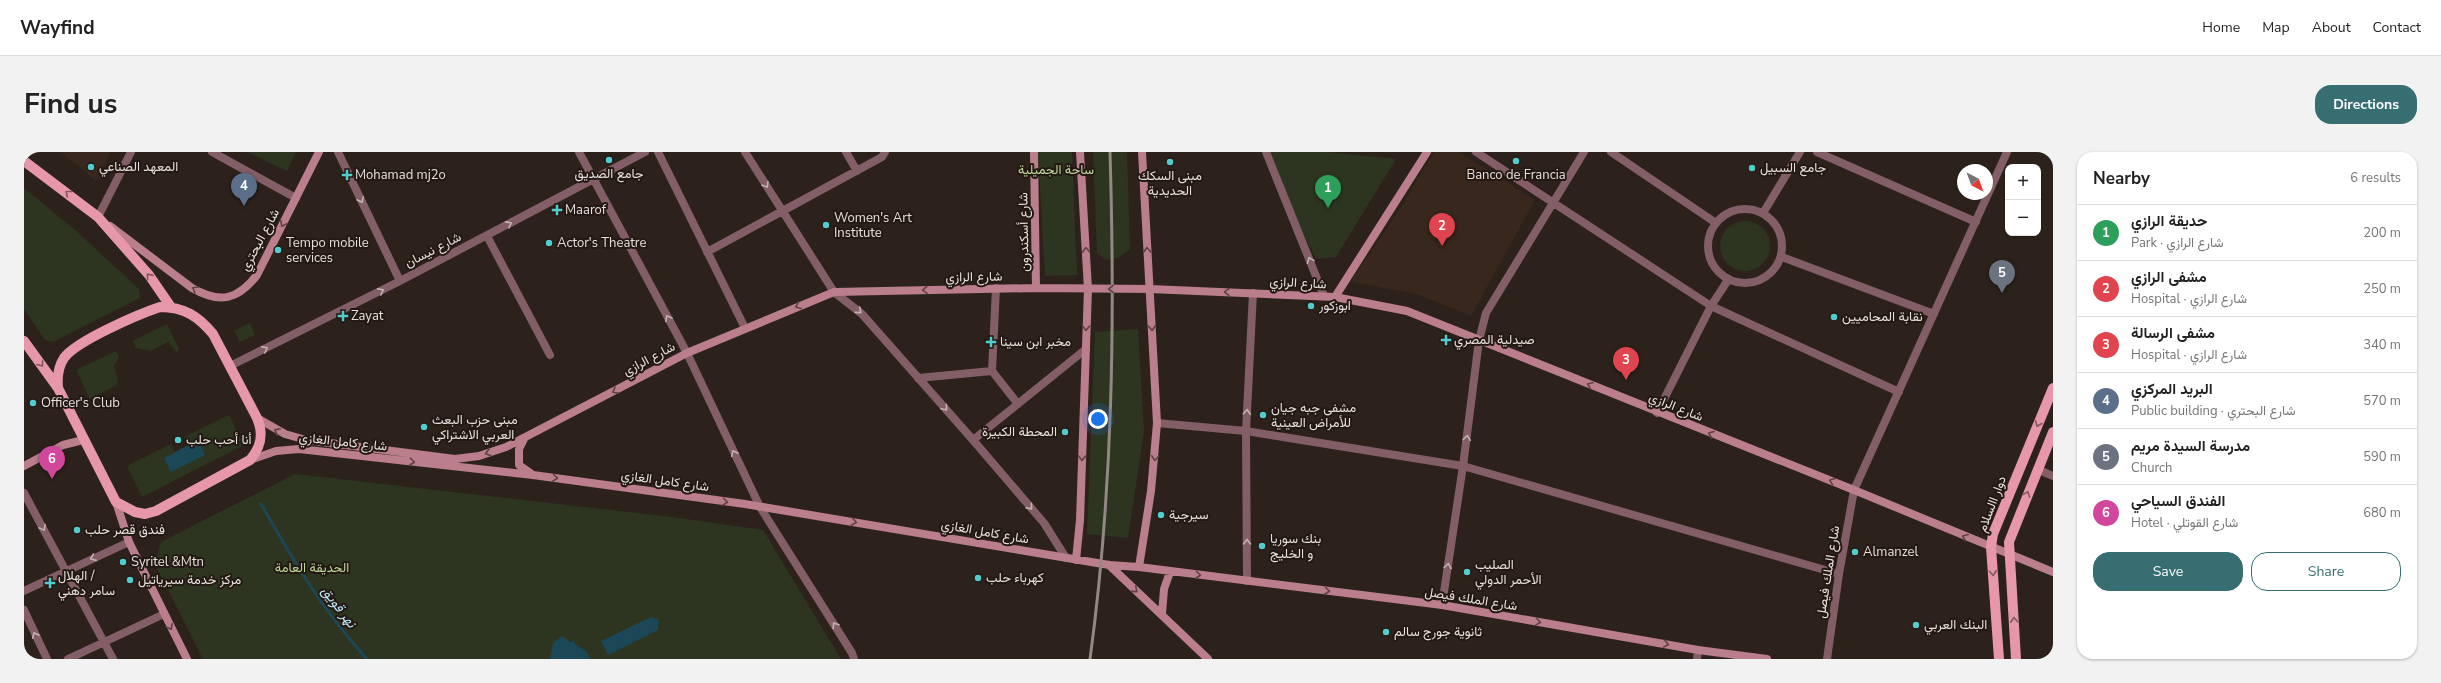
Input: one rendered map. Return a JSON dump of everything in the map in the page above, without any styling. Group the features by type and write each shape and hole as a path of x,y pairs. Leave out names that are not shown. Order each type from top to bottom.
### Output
{"main road":[{"name":"شارع البحتري","path":"98,217 192,288 206,296 219,298 233,296 246,289 257,275 319,152"},
{"name":"شارع أسكندرون","path":"1034,152 1036,288"},
{"path":"1076,560 1080,520 1088,289 1080,152"},
{"path":"1139,567 1152,491 1157,423 1142,152"},
{"path":"1335,297 1427,152"},
{"path":"24,161 98,217 149,275 171,307"},
{"name":"شارع الرازي","path":"524,438 686,353 834,292 1036,288 1150,289 1324,296 1407,311 1657,413 1854,490 2053,572"},
{"path":"58,388 59,368 72,350 149,311 160,307 171,307 183,310 204,323 214,334 257,418 260,425 261,440 255,454 250,460 156,511 145,514 135,512 116,502"},
{"path":"24,341 58,388 83,440 116,502 129,542 187,659"},
{"name":"دوار االسلام","path":"2000,659 1991,547 1992,534 2053,388"},
{"name":"شارع كامل الغازي","path":"257,418 285,434 306,440 455,459 491,452 524,438"},
{"path":"2016,659 2009,542 2053,432"},
{"path":"524,438 519,449 519,464 533,476"},
{"path":"24,466 63,445 83,440"},
{"name":"شارع كامل الغازي","path":"250,460 276,451 304,449 533,476 760,507 1076,560"},
{"name":"شارع الملك فيصل","path":"1076,560 1442,605 1698,650 1767,659"},
{"path":"1109,565 1208,659"},
{"path":"1162,614 1164,589 1170,572"}],"street":[{"path":"98,217 131,152"},
{"path":"212,152 296,198"},
{"path":"338,152 400,281"},
{"path":"579,152 686,353 760,507 852,653 854,659"},
{"name":"شارع نيسان","path":"230,366 400,281 645,152"},
{"path":"658,152 745,328"},
{"path":"745,152 834,292 862,314 973,440 1044,523 1066,558"},
{"path":"846,152 857,171"},
{"path":"707,252 882,157 885,152"},
{"path":"1266,152 1324,296"},
{"path":"1476,152 1711,306 1899,392"},
{"path":"1442,605 1463,466 1479,340 1486,313 1584,152"},
{"path":"1612,152 1716,223"},
{"path":"1763,213 1800,152"},
{"path":"1816,152 1976,222"},
{"name":"شارع الملك فيصل","path":"1827,659 1839,574 1854,490 2007,152"},
{"path":"1750,209 1763,213 1774,221 1781,233 1783,247 1782,257 1774,271 1764,279 1752,284 1740,284 1728,280 1716,270 1710,259 1708,247 1710,234 1716,223 1726,214 1736,210 1750,209"},
{"path":"487,236 550,355"},
{"path":"1782,257 1934,314"},
{"path":"1657,413 1711,306 1728,280"},
{"path":"996,288 992,371 1018,404"},
{"path":"1247,581 1246,430 1253,293"},
{"path":"973,440 1086,349"},
{"path":"918,378 992,371"},
{"path":"1157,423 1246,430 1463,466 1839,574"},
{"path":"2037,469 2053,476"},
{"path":"24,493 113,659"},
{"path":"24,592 129,542"},
{"path":"24,610 47,659"},
{"path":"68,659 164,614"},
{"path":"1697,659 1698,650"}],"shaded area":[{"name":"المعهد الصناعي","path":"61,152 111,152 96,181"},
{"path":"1434,152 1459,152 1535,200 1471,316 1417,294 1350,282 1400,209"}],"green space":[{"path":"247,152 296,152 287,171"},
{"name":"ساحة الجميلية","path":"1038,152 1072,152 1077,275 1045,276"},
{"path":"1093,152 1127,152 1130,249 1118,258 1106,260 1097,253"},
{"path":"1263,152 1328,152 1396,159 1336,257 1316,259"},
{"path":"24,188 75,230 139,289 140,298 53,342 45,340 24,309"},
{"path":"1740,221 1750,221 1763,228 1770,241 1770,251 1763,264 1750,271 1740,271 1731,267 1724,260 1720,251 1720,241 1724,232 1731,225"},
{"path":"250,323 255,335 240,342 234,331"},
{"path":"167,324 179,349 177,353 168,342 150,351 136,348 133,341"},
{"path":"1138,329 1144,432 1128,538 1087,534 1095,332"},
{"path":"116,351 119,357 114,366 118,380 117,385 90,399 76,370"},
{"path":"229,415 244,445 142,497 127,466 171,444 175,452 188,445 184,437"},
{"name":"الحديقة العامة","path":"295,474 672,517 763,530 841,659 203,659 155,564 161,542"}],"water":[{"path":"198,440 205,455 171,472 164,458"},
{"path":"651,617 659,620 658,630 608,655 601,641"},
{"path":"562,636 570,642 574,641 575,644 586,651 590,659 550,659 553,643"}],"waterway":[{"name":"نهر قويق","path":"261,504 297,565 323,604 351,641 367,659"}],"railway":[{"path":"1090,659 1104,533 1108,469 1112,342 1112,215 1110,152"}],"place":[{"name":"جامع الصديق","path":"609,160"},
{"name":"Banco de Francia","path":"1516,161"},
{"name":"مبنى السكك الحديدية","path":"1170,162"},
{"name":"المعهد الصناعي","path":"91,167"},
{"name":"جامع السبيل","path":"1752,168"},
{"name":"Mohamad mj2o","path":"347,175"},
{"name":"البريد المركزي","path":"244,206"},
{"name":"حديقة الرازي","path":"1328,208"},
{"name":"Maarof","path":"557,210"},
{"name":"Women's Art Institute","path":"826,225"},
{"name":"Actor's Theatre","path":"549,243"},
{"name":"مشفى الرازي","path":"1442,246"},
{"name":"Tempo mobile services","path":"278,250"},
{"name":"مدرسة السيدة مريم","path":"2002,293"},
{"name":"ابوزكور","path":"1311,306"},
{"name":"Zayat","path":"343,316"},
{"name":"نقابة المحاميين","path":"1834,317"},
{"name":"صيدلية المصري","path":"1446,340"},
{"name":"مخبر ابن سينا","path":"991,342"},
{"name":"مشفى الرسالة","path":"1626,380"},
{"name":"Officer's Club","path":"33,403"},
{"name":"مشفى جبه جيان للأمراض العينية","path":"1263,415"},
{"name":"مبنى حزب البعث العربي الاشتراكي","path":"424,427"},
{"name":"المحطة الكبيرة","path":"1065,432"},
{"name":"أنا أحب حلب","path":"178,440"},
{"name":"الفندق السياحي","path":"52,479"},
{"name":"سيرجية","path":"1161,515"},
{"name":"فندق قصر حلب","path":"77,530"},
{"name":"بنك سوريا و الخليج","path":"1262,546"},
{"name":"Almanzel","path":"1855,552"},
{"name":"Syritel &Mtn","path":"123,562"},
{"name":"الصليب الأحمر الدولي","path":"1467,572"},
{"name":"كهرباء حلب","path":"978,578"},
{"name":"مركز خدمة سيرياتيل","path":"130,580"},
{"name":"الهلال / سامر دهني","path":"50,583"},
{"name":"البنك العربي","path":"1916,625"},
{"name":"ثانوية جورج سالم","path":"1386,632"}]}
